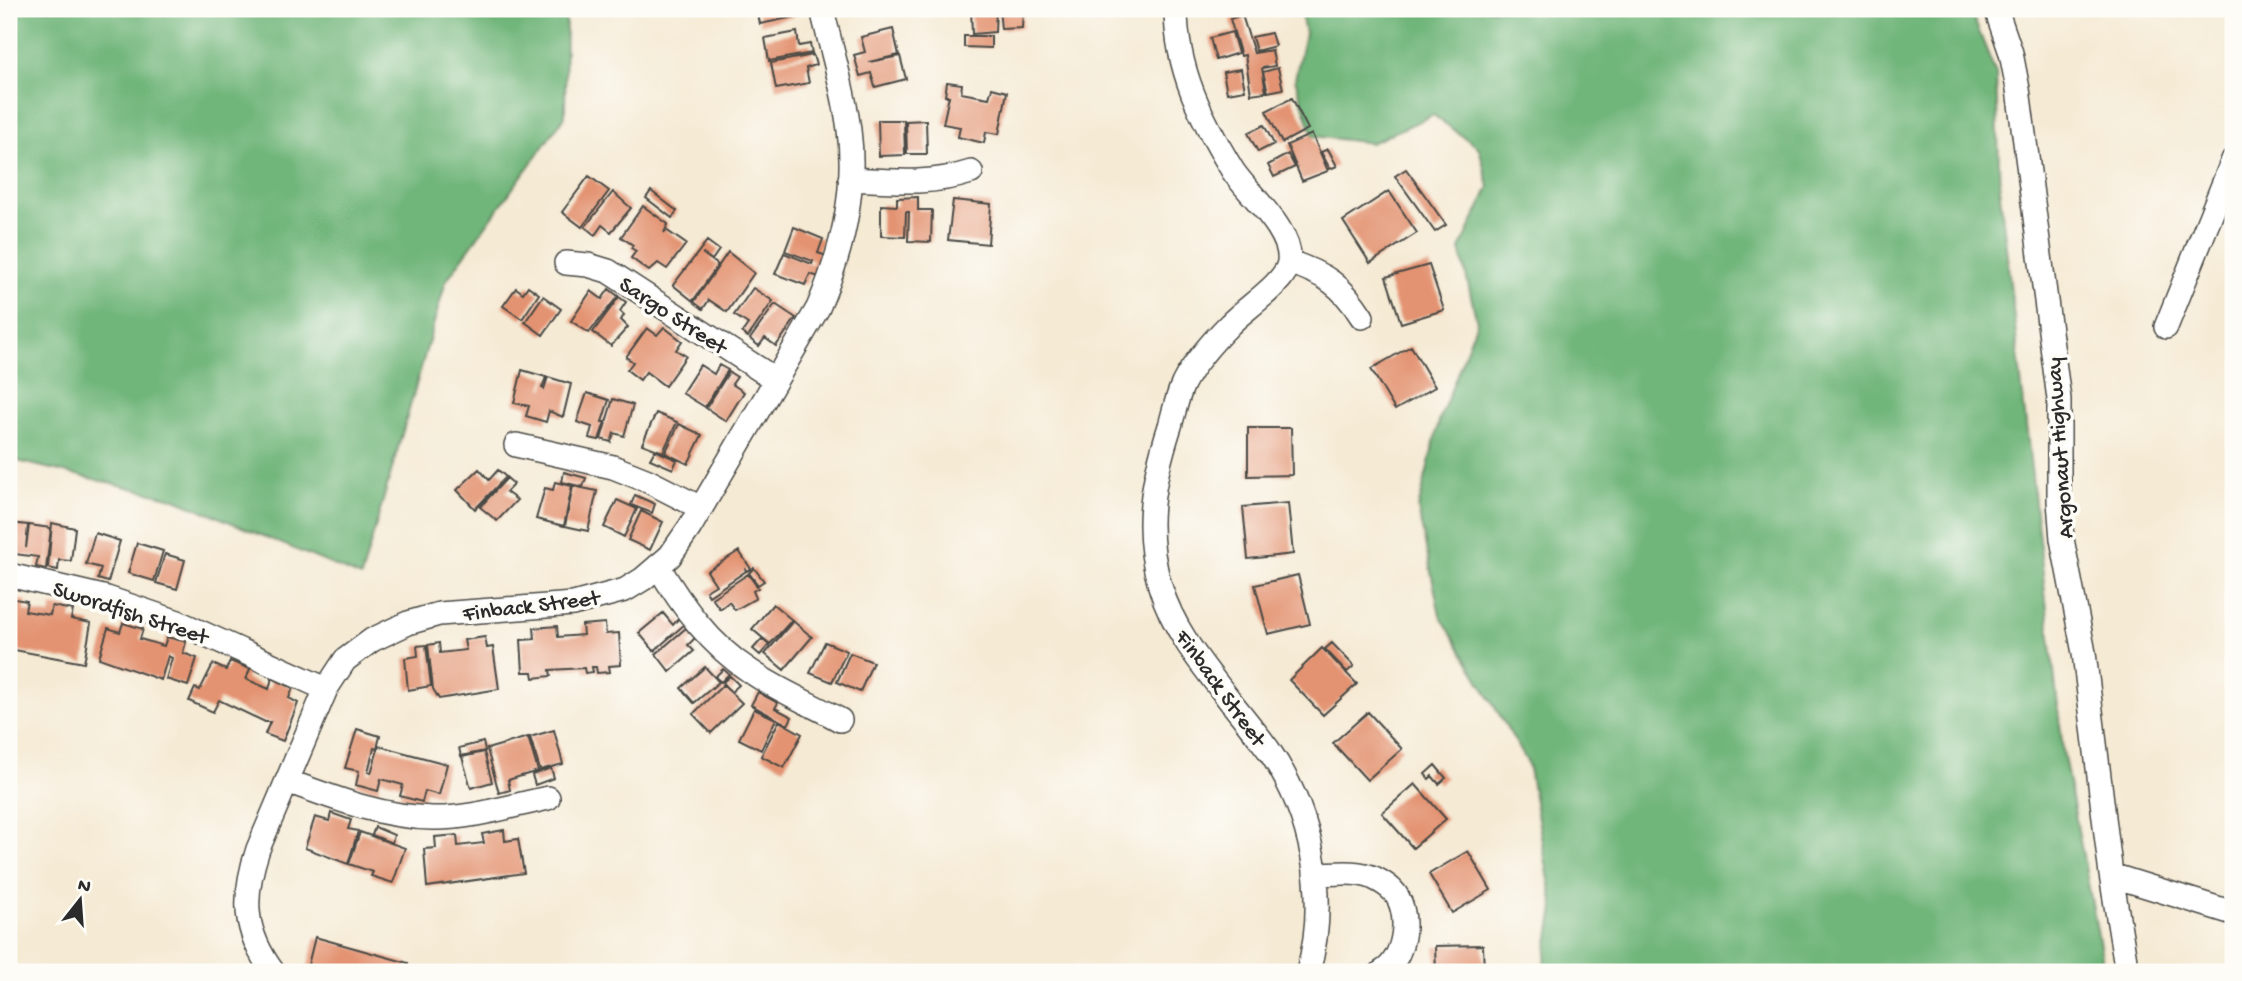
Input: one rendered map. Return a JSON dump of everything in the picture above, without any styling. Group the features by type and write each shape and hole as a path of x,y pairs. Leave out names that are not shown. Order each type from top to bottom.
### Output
{"street":[{"name":"Finback Street","path":"273,972 261,955 250,930 246,904 249,874 327,689 345,660 372,640 408,623 439,614 573,604 625,590 643,579 670,556 701,508 818,308 834,270 846,222 850,179 849,130 822,9"},
{"path":"1176,9 1176,31 1182,67 1203,118 1235,173 1280,231 1289,251 1289,262 1316,270 1331,280 1352,301 1362,317"},
{"name":"Argonaut Highway","path":"1996,9 2011,53 2018,89 2059,400 2059,501 2062,539 2084,653 2111,875 2127,972"},
{"path":"2166,327 2233,160"},
{"path":"850,179 927,182 971,172"},
{"name":"Sargo Street","path":"566,262 589,265 616,275 776,380"},
{"name":"Finback Street","path":"1289,262 1283,278 1230,323 1204,352 1183,384 1152,489 1149,537 1160,586 1174,621 1200,662 1269,751 1296,800 1310,838 1319,911 1316,944 1308,972"},
{"path":"516,445 612,467 648,481 701,508"},
{"path":"657,566 693,617 722,650 751,672 841,720"},
{"name":"Swordfish Street","path":"9,575 107,598 178,622 327,689"},
{"path":"287,781 389,814 433,818 467,815 548,798"},
{"path":"1315,874 1349,873 1373,877 1394,891 1402,910 1405,930 1399,951 1382,972"},
{"path":"2111,875 2233,913"}],"green space":[{"path":"9,9 566,9 565,116 446,281 361,577 173,498 9,459"},
{"path":"1300,9 1970,9 1996,74 2000,194 2063,751 2105,972 1543,972 1554,908 1528,763 1440,615 1418,509 1439,421 1477,322 1460,249 1489,187 1479,148 1433,115 1371,143 1313,136 1295,79 1305,33"}],"building":[{"path":"757,9 792,9 794,17 760,24"},
{"path":"971,9 996,9 995,32 972,34"},
{"path":"999,9 1023,9 1022,28 1001,29"},
{"path":"1242,15 1254,53 1272,50 1275,66 1262,68 1266,92 1251,94 1245,55 1241,56 1230,19"},
{"path":"893,29 899,55 869,62 900,56 906,79 875,87 871,73 860,76 854,55 865,52 861,37"},
{"path":"797,32 799,46 810,44 812,53 769,61 765,38"},
{"path":"1232,32 1238,53 1216,60 1210,38"},
{"path":"1271,33 1275,46 1256,51 1252,37"},
{"path":"964,36 991,36 991,48 964,47"},
{"path":"813,55 816,65 806,68 809,83 776,89 771,63"},
{"path":"1278,68 1283,89 1268,92 1263,72"},
{"path":"1241,69 1245,90 1227,93 1223,72"},
{"path":"947,82 962,84 961,93 989,98 992,88 1007,92 999,134 986,132 984,143 958,137 960,127 943,124 949,96 945,96"},
{"path":"1292,98 1308,129 1282,143 1266,111"},
{"path":"878,120 904,120 905,155 879,156"},
{"path":"926,120 927,154 907,154 906,121"},
{"path":"1264,125 1274,144 1258,152 1248,133"},
{"path":"1312,134 1328,171 1302,181 1287,145"},
{"path":"1328,149 1337,166 1330,169 1321,152"},
{"path":"1288,154 1295,167 1274,177 1268,165"},
{"path":"1406,169 1446,225 1435,232 1395,176"},
{"path":"589,176 609,191 582,227 562,212"},
{"path":"651,191 677,211 672,218 646,198"},
{"path":"1389,191 1417,233 1370,263 1343,221"},
{"path":"613,192 631,208 611,232 602,225 595,235 585,227"},
{"path":"918,197 918,210 932,210 931,242 908,241 909,212 906,212 905,237 881,236 881,205 897,206 897,198"},
{"path":"953,200 991,204 988,244 948,240"},
{"path":"643,206 668,224 664,233 666,230 686,244 667,269 658,263 649,271 631,258 636,251 631,248 633,245 621,237"},
{"path":"794,227 823,239 818,253 830,257 822,278 810,274 805,285 775,274 784,253 812,264 813,261 785,251"},
{"path":"707,241 719,250 712,260 702,253 718,265 693,301 673,285"},
{"path":"728,252 754,273 727,312 709,300 703,309 694,302"},
{"path":"1429,265 1444,310 1401,323 1386,277"},
{"path":"528,286 539,294 522,319 503,306 516,288 523,293"},
{"path":"753,288 773,301 748,337 742,333 748,324 734,315"},
{"path":"609,289 618,296 589,333 571,321 591,291 602,299"},
{"path":"543,296 561,309 543,335 525,322"},
{"path":"619,297 626,302 620,311 624,315 621,320 628,327 611,346 593,332"},
{"path":"775,304 796,318 776,346 765,338 759,346 750,339"},
{"path":"664,327 682,341 676,350 686,356 665,386 646,372 640,380 627,370 633,362 626,357 647,328 657,335"},
{"path":"1411,346 1435,387 1395,410 1371,369"},
{"path":"700,365 714,374 719,365 728,370 705,407 682,393"},
{"path":"522,370 546,377 542,388 544,389 548,377 571,384 563,417 549,411 546,422 526,416 529,406 514,403"},
{"path":"729,372 737,377 732,384 744,392 726,421 706,408"},
{"path":"587,393 609,400 599,440 589,438 592,427 577,422"},
{"path":"613,399 633,405 624,436 614,433 611,442 601,439"},
{"path":"656,413 677,422 663,452 642,444"},
{"path":"679,424 702,435 688,464 665,453"},
{"path":"1248,428 1291,428 1292,475 1248,476"},
{"path":"655,450 677,460 673,469 650,459"},
{"path":"479,469 489,480 498,470 506,477 475,509 457,490"},
{"path":"564,472 586,478 583,487 562,482"},
{"path":"507,478 514,484 506,492 517,500 497,521 480,507"},
{"path":"555,482 572,486 564,526 536,519 545,488 553,490"},
{"path":"573,486 597,491 588,531 565,526"},
{"path":"635,495 655,504 652,513 631,505"},
{"path":"617,500 637,509 624,537 604,527"},
{"path":"1288,503 1293,554 1248,559 1243,507"},
{"path":"641,511 663,522 650,550 628,540"},
{"path":"9,523 28,525 26,548 29,525 51,528 46,569 36,567 38,557 15,554 13,565 9,564"},
{"path":"52,523 75,528 71,561 59,560 58,570 48,568"},
{"path":"95,533 120,541 108,582 98,579 101,568 86,564"},
{"path":"137,543 163,551 154,581 128,573"},
{"path":"739,551 751,569 747,571 745,568 746,571 709,596 706,591 716,585 707,571"},
{"path":"165,554 185,560 177,589 156,583"},
{"path":"754,568 764,581 758,585 749,573"},
{"path":"748,574 758,588 753,591 756,598 735,610 729,602 720,609 712,598"},
{"path":"1298,575 1310,624 1268,634 1255,585"},
{"path":"9,598 27,601 25,611 50,615 52,606 73,610 71,619 91,623 84,663 9,649"},
{"path":"773,604 792,620 770,644 752,629"},
{"path":"663,613 673,625 679,618 685,624 654,651 639,633"},
{"path":"793,621 812,637 784,670 765,654"},
{"path":"123,623 143,629 140,639 164,646 167,637 186,642 183,653 197,658 188,686 166,679 172,658 168,656 161,680 99,658 108,628 120,632"},
{"path":"605,623 606,634 619,633 621,665 609,666 610,672 597,673 596,667 592,667 593,672 585,673 584,668 550,670 551,676 534,678 533,672 523,672 521,640 535,639 534,628 557,626 558,637 583,635 582,625"},
{"path":"686,628 695,638 688,645 694,651 670,672 656,654"},
{"path":"485,637 487,648 493,647 499,689 439,699 433,689 428,645 439,643 440,653 466,650 464,640"},
{"path":"762,639 769,645 760,655 753,649"},
{"path":"825,642 847,651 832,682 810,673"},
{"path":"1332,643 1354,666 1347,672 1325,649"},
{"path":"426,645 431,686 408,690 405,658 418,656 417,646"},
{"path":"1322,648 1357,684 1323,715 1289,680"},
{"path":"850,653 873,662 860,692 837,682"},
{"path":"230,661 250,669 246,679 269,689 272,678 293,688 289,698 298,703 283,741 265,734 270,722 219,700 213,712 189,701 195,688 200,690 213,664 226,670"},
{"path":"705,667 719,682 694,703 681,688"},
{"path":"723,669 729,674 721,682 715,677"},
{"path":"730,676 739,685 731,692 723,682"},
{"path":"723,685 742,703 711,733 693,714"},
{"path":"758,692 778,703 775,708 792,717 788,725 751,705"},
{"path":"754,709 776,719 761,750 739,739"},
{"path":"1368,712 1402,749 1367,780 1333,743"},
{"path":"779,721 802,734 784,768 761,756"},
{"path":"357,729 380,736 368,772 371,773 379,746 447,764 439,795 425,791 422,802 400,796 403,785 381,779 378,791 356,785 359,771 345,768"},
{"path":"554,730 563,764 540,770 530,737"},
{"path":"528,737 538,771 508,780 510,790 499,793 487,749"},
{"path":"483,742 485,751 461,756 459,748"},
{"path":"484,752 492,782 471,788 462,757"},
{"path":"1435,765 1446,778 1439,784 1432,776 1429,779 1425,774"},
{"path":"551,768 554,778 535,785 532,775"},
{"path":"1415,784 1446,819 1413,848 1382,813"},
{"path":"331,813 351,820 348,829 358,831 348,864 305,848 315,817 329,821"},
{"path":"375,827 394,835 392,843 372,835"},
{"path":"504,830 505,841 518,839 524,873 427,887 424,849 436,848 435,837 457,835 458,846 484,843 482,834"},
{"path":"360,832 405,848 393,883 371,876 373,872 349,864"},
{"path":"1468,851 1491,890 1452,913 1429,874"},
{"path":"315,937 408,963 406,972 321,972 307,969"},
{"path":"1483,945 1484,972 1436,972 1435,946"}]}
